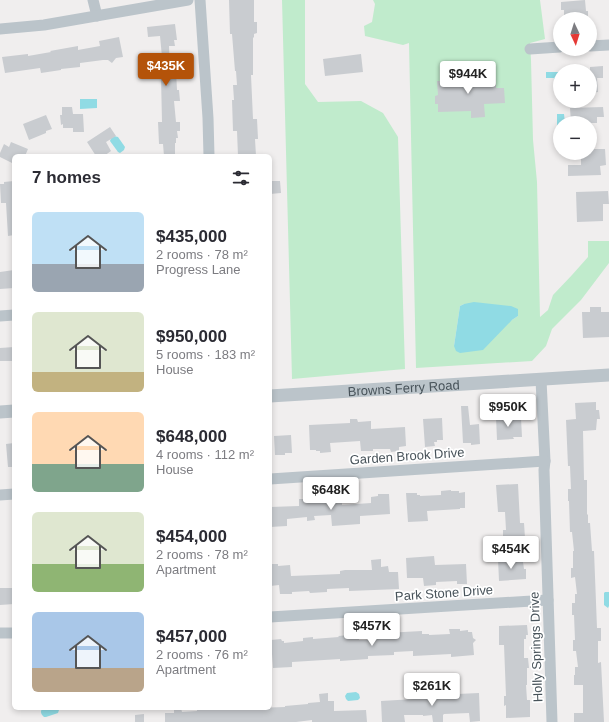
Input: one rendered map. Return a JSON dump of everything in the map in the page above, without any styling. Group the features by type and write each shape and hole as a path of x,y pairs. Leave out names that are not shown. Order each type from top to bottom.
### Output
{"street":[{"path":"93,0 97,16"},
{"path":"0,29 44,25 188,0"},
{"path":"200,0 209,154"},
{"path":"597,46 609,45"},
{"path":"530,49 553,47"},
{"path":"0,316 12,315"},
{"name":"Browns Ferry Road","path":"272,396 609,376"},
{"name":"Holly Springs Drive","path":"541,380 545,461 544,470 552,722"},
{"path":"0,412 12,411"},
{"name":"Garden Brook Drive","path":"272,479 545,461"},
{"path":"0,495 12,494"},
{"name":"Park Stone Drive","path":"272,617 548,600"},
{"path":"0,633 12,633"}],"green space":[{"path":"282,0 305,0 305,84 318,102 361,101 383,113 398,137 405,369 292,379"},
{"path":"373,0 540,0 545,39 530,43 533,140 537,182 540,317 548,310 553,295 588,257 588,241 609,241 609,263 581,300 552,329 546,346 532,361 416,368 409,43 403,45 365,36 364,26 372,22 375,4","holes":["464,304 518,316 512,320 454,346 460,306"]}],"water":[{"path":"546,72 553,72 553,78 546,78"},
{"path":"80,99 97,99 97,108 80,109"},
{"path":"557,114 564,114 564,116 557,116"},
{"path":"114,136 118,137 125,147 120,153 110,141"},
{"path":"474,302 511,306 518,309 518,316 512,320 483,350 460,353 456,351 454,346 460,306"},
{"path":"605,592 609,592 608,608 604,605"},
{"path":"356,692 359,694 360,698 358,700 348,701 346,699 345,696 347,693"},
{"path":"59,710 58,713 46,717 44,717 41,711"}],"building":[{"path":"229,0 254,0 254,22 257,22 257,33 254,34 253,38 253,75 251,75 253,119 257,119 258,139 255,139 256,154 238,154 237,131 233,131 232,100 234,100 233,85 237,85 232,34 230,34"},
{"path":"585,0 586,11 588,12 564,12 564,10 561,10 561,2"},
{"path":"175,24 177,40 174,40 175,46 169,46 170,71 176,71 177,90 179,90 180,101 174,101 176,122 180,122 180,131 177,131 178,138 176,138 175,143 175,154 164,154 163,144 159,144 158,122 162,122 161,77 151,77 150,57 162,57 160,36 148,37 147,27"},
{"path":"119,37 123,57 116,58 112,63 108,60 103,60 80,63 80,67 41,73 40,68 5,73 2,57 28,54 28,56 78,46 78,50 100,46 99,41"},
{"path":"361,54 363,72 325,76 323,59"},
{"path":"597,66 603,66 603,78 597,78"},
{"path":"487,76 487,80 496,79 496,88 504,88 505,103 484,104 485,117 471,118 471,111 438,112 438,104 435,104 435,96 438,95 437,81 445,81 445,78"},
{"path":"62,107 72,107 73,114 83,114 84,132 73,132 73,128 63,128 63,124 61,125 60,115 62,115"},
{"path":"603,107 604,117 571,116 570,108"},
{"path":"46,115 52,129 29,140 23,124"},
{"path":"110,127 116,136 106,142 111,151 107,154 95,154 87,142"},
{"path":"11,142 28,149 26,154 12,154 12,163 0,157 4,144 9,147"},
{"path":"597,149 605,149 606,165 600,166 601,175 568,176 568,165 581,165 581,160 597,160"},
{"path":"12,181 12,235 8,236 6,203 1,203 0,184 4,184 4,182"},
{"path":"272,181 280,181 281,193 272,194"},
{"path":"608,191 609,204 603,204 603,221 577,222 576,192"},
{"path":"12,270 12,288 0,289 0,272"},
{"path":"590,307 601,307 601,312 609,312 609,337 583,338 582,312 590,312"},
{"path":"12,347 12,361 0,361 0,348"},
{"path":"596,402 596,410 599,410 600,419 597,419 596,430 583,431 584,480 587,480 587,515 588,514 588,523 590,523 592,551 594,551 597,628 601,628 601,641 598,641 598,663 601,662 604,722 574,722 574,713 583,713 583,685 574,685 575,667 578,667 576,651 573,651 573,640 575,640 572,603 575,603 575,594 577,594 575,577 571,578 574,551 572,532 570,532 568,501 568,489 571,489 570,466 568,466 566,420 576,419 575,403"},
{"path":"461,406 468,406 470,425 479,424 480,444 471,445 471,443 463,443"},
{"path":"496,417 505,417 505,419 521,418 522,437 497,440"},
{"path":"442,418 443,440 437,440 437,442 434,442 435,446 425,447 423,419"},
{"path":"350,419 357,419 358,422 371,421 371,429 405,427 406,446 399,447 399,451 391,452 390,449 361,451 360,441 330,443 331,452 320,453 320,451 310,450 309,425 350,423"},
{"path":"291,435 292,453 275,455 274,436"},
{"path":"12,443 12,467 8,467 6,444"},
{"path":"518,484 520,523 524,523 525,538 522,538 522,543 507,544 507,538 503,538 503,530 506,530 505,512 498,512 496,485"},
{"path":"441,491 459,491 459,493 465,492 465,508 427,511 428,521 408,522 406,493 417,493 417,495 420,496 441,495"},
{"path":"378,494 389,494 390,514 360,516 360,524 332,526 331,515 314,516 315,520 307,521 307,517 287,519 287,526 272,527 272,507 299,506 299,499 309,499 309,501 330,500 330,497 342,497 342,505 371,503 371,497 378,496"},
{"path":"434,556 435,565 466,564 467,584 457,584 457,581 436,582 436,585 424,586 423,578 407,578 406,558"},
{"path":"512,556 515,558 521,558 524,569 526,569 526,579 499,581 498,559 510,559"},
{"path":"381,559 381,567 388,566 389,572 398,572 399,589 349,591 349,588 327,589 327,592 310,593 309,591 292,592 292,594 280,594 279,585 272,586 272,564 278,564 278,566 290,565 291,576 340,574 340,571 345,570 372,570 371,560"},
{"path":"0,588 12,588 12,604 0,605"},
{"path":"527,625 528,635 526,635 526,639 524,639 524,658 528,658 529,668 527,668 526,685 527,700 530,700 530,717 506,718 506,705 504,706 504,696 506,696 504,645 499,645 499,626"},
{"path":"449,629 460,629 460,631 468,630 468,632 472,632 473,638 476,640 473,643 474,655 451,657 451,654 413,656 413,651 394,652 394,655 368,656 368,659 292,662 292,667 273,668 272,640 281,639 284,643 303,641 303,638 313,637 313,639 350,635 350,639 376,640 376,638 385,637 385,633 422,631 422,634 429,635 450,634"},
{"path":"328,693 328,701 334,701 334,711 366,710 367,722 312,722 312,720 296,722 165,722 165,713 174,713 174,710 182,710 182,712 197,710 272,710 272,707 320,702 319,694"},
{"path":"479,693 480,721 470,722 469,713 444,714 443,722 433,722 432,715 404,715 405,722 382,722 381,701 414,699 414,696"},
{"path":"144,714 144,722 135,722 135,715"}]}
